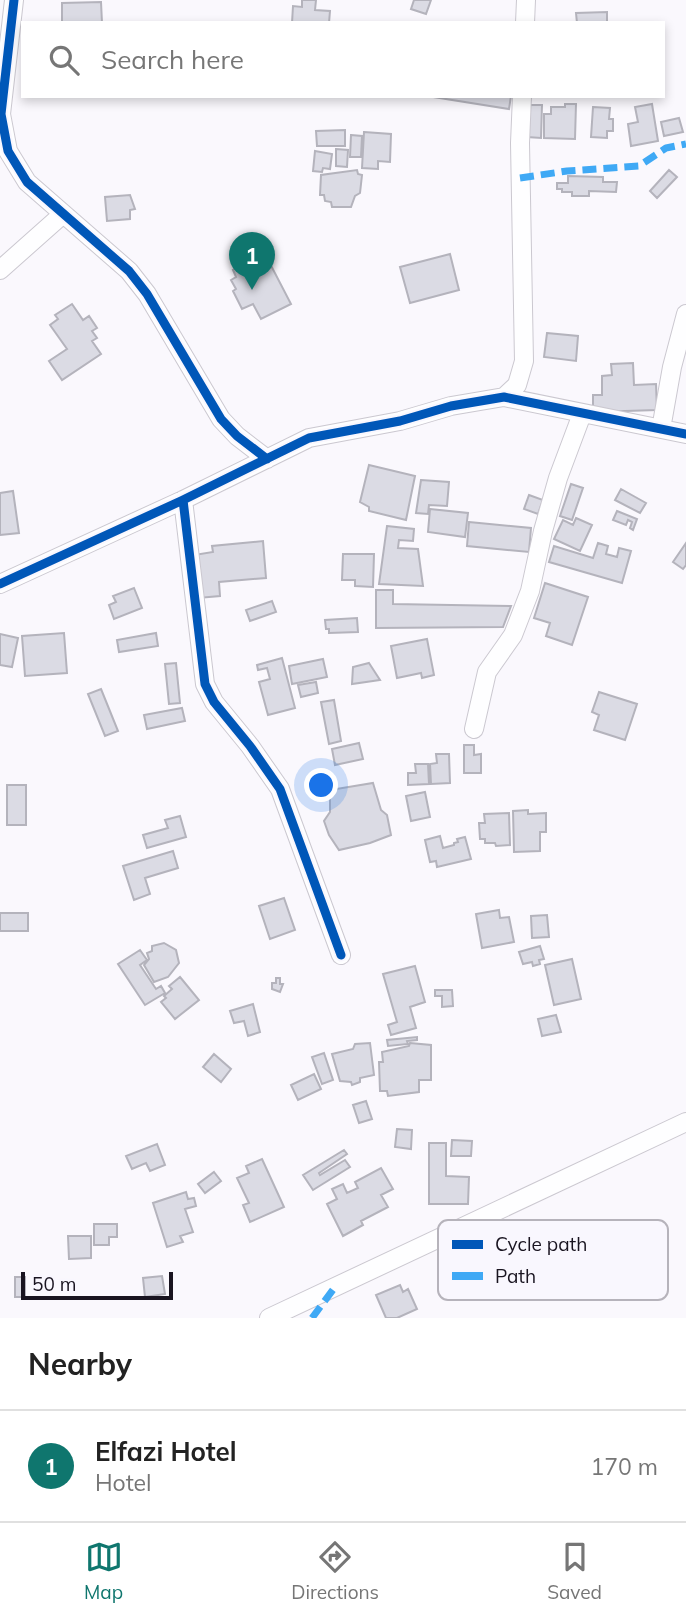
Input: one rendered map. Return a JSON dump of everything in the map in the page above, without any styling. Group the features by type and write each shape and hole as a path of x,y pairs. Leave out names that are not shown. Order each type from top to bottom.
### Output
{"street":[{"path":"14,0 1,114 8,152 27,182 129,271 147,294 221,419 237,436 267,459"},
{"path":"525,21 526,0"},
{"path":"504,397 517,385 524,361 520,155 522,98"},
{"path":"0,270 63,214"},
{"path":"661,429 686,314"},
{"path":"0,584 183,500 309,438 400,421 451,406 504,397 686,434"},
{"path":"474,729 487,671 513,635 530,591 554,491 582,414"},
{"path":"183,500 205,684 214,702 280,789 341,955"},
{"path":"478,1220 686,1122"},
{"path":"269,1318 438,1239"}],"building":[{"path":"302,0 316,0 315,10 330,11 329,21 292,21 293,6 302,7"},
{"path":"414,0 431,0 426,14 411,9"},
{"path":"101,2 102,21 62,21 62,3"},
{"path":"607,12 607,21 577,21 576,13"},
{"path":"440,98 511,98 509,109"},
{"path":"565,104 576,104 575,139 544,138 544,114 551,114 551,107 565,107"},
{"path":"652,104 658,141 631,146 628,124 638,122 635,107"},
{"path":"527,105 542,105 541,138 527,137"},
{"path":"593,107 610,108 609,119 613,119 613,131 607,131 607,138 591,137"},
{"path":"679,118 683,132 664,136 661,122"},
{"path":"345,130 345,146 317,146 316,131"},
{"path":"364,132 391,134 390,162 378,161 378,169 362,168"},
{"path":"351,135 362,136 361,157 350,157"},
{"path":"336,149 348,150 347,167 336,166"},
{"path":"315,151 332,154 330,169 313,171"},
{"path":"357,170 358,174 362,175 360,193 355,196 351,207 332,207 331,202 325,201 324,195 320,195 321,175"},
{"path":"669,170 677,177 657,198 650,191"},
{"path":"568,176 603,177 603,182 617,182 616,192 589,191 589,196 572,196 572,192 557,189 557,183 568,183"},
{"path":"130,195 135,209 130,210 130,219 107,221 105,197"},
{"path":"264,252 291,304 261,319 253,304 242,309 231,280 236,277 233,270"},
{"path":"450,254 459,290 410,303 400,267"},
{"path":"72,304 83,320 89,316 97,328 92,331 97,338 92,341 101,354 62,380 49,361 67,349 50,325 58,319 55,315"},
{"path":"547,333 578,336 576,361 544,357"},
{"path":"633,363 634,385 656,384 657,410 593,412 593,395 602,395 602,376 612,375 611,364"},
{"path":"369,465 415,476 406,520 369,511 369,507 360,502"},
{"path":"421,480 449,482 447,506 429,505 428,514 416,513"},
{"path":"571,484 583,488 572,520 560,516"},
{"path":"621,489 646,503 640,513 615,500"},
{"path":"13,491 19,533 0,535 0,493"},
{"path":"529,495 543,500 538,514 524,509"},
{"path":"430,509 468,513 465,537 428,532"},
{"path":"617,511 637,519 633,530 630,528 632,522 628,520 626,525 613,520"},
{"path":"576,518 592,525 580,551 554,539 563,520 573,525"},
{"path":"469,522 531,528 529,552 467,546"},
{"path":"387,526 414,529 413,541 399,540 398,548 418,549 423,586 379,584"},
{"path":"263,541 266,578 219,582 220,596 198,598 194,555 213,552 212,546"},
{"path":"598,543 608,546 606,554 617,557 619,548 631,551 622,583 549,562 554,546 593,558"},
{"path":"686,543 686,565 683,569 673,562"},
{"path":"343,554 374,554 373,587 355,586 355,580 342,580"},
{"path":"545,583 588,597 572,645 546,636 550,623 534,618"},
{"path":"134,588 142,608 114,619 109,605 116,602 113,596"},
{"path":"376,590 393,590 393,604 511,606 503,627 376,628"},
{"path":"272,601 276,612 250,621 246,610"},
{"path":"357,618 358,632 329,633 329,629 326,629 325,620"},
{"path":"64,633 67,673 25,676 22,636"},
{"path":"156,633 158,646 119,652 117,640"},
{"path":"0,634 18,638 12,667 0,665"},
{"path":"427,639 434,675 422,678 421,673 397,678 391,646"},
{"path":"282,658 295,708 268,715 259,682 270,679 267,668 258,670 257,665"},
{"path":"323,659 327,677 292,684 289,666"},
{"path":"176,663 180,703 169,704 165,664"},
{"path":"369,663 380,680 352,684 353,667"},
{"path":"316,682 318,693 301,697 298,685"},
{"path":"101,689 118,731 105,736 88,694"},
{"path":"599,692 637,704 625,740 594,730 599,715 592,712"},
{"path":"334,700 341,741 329,744 321,702"},
{"path":"182,708 185,721 147,729 144,715"},
{"path":"359,743 363,759 335,765 332,749"},
{"path":"464,745 474,745 474,755 481,754 481,773 464,773"},
{"path":"436,754 449,754 450,783 431,784 430,764 437,763"},
{"path":"415,764 428,764 429,784 408,785 408,773 416,773"},
{"path":"373,783 381,810 387,815 391,835 339,850 324,821 330,812 330,790"},
{"path":"7,785 26,785 26,825 7,825"},
{"path":"425,792 430,817 411,821 406,796"},
{"path":"528,810 528,814 546,813 546,832 540,832 540,851 514,852 513,811"},
{"path":"509,813 510,845 496,846 495,843 485,843 485,839 480,839 479,823 485,823 484,814"},
{"path":"180,816 186,837 147,848 143,835 168,828 165,820"},
{"path":"440,836 443,848 454,845 458,842 457,839 465,837 471,859 437,867 436,861 430,862 425,840"},
{"path":"173,851 178,868 145,878 150,894 134,900 123,866"},
{"path":"284,898 295,930 270,939 259,906"},
{"path":"499,910 500,918 509,917 514,942 482,948 476,914"},
{"path":"0,913 28,913 28,931 0,931"},
{"path":"547,915 549,937 532,938 531,916"},
{"path":"164,943 176,950 179,963 168,977 154,982 144,965 149,959 147,953 152,951 152,946"},
{"path":"540,946 544,959 539,960 540,964 523,964 519,952"},
{"path":"140,950 147,960 140,965 156,989 161,986 165,993 145,1005 118,964"},
{"path":"572,959 581,999 554,1005 545,965"},
{"path":"415,966 425,1002 410,1007 416,1028 391,1035 388,1025 397,1022 383,974"},
{"path":"180,977 199,1000 175,1019 161,1002 172,989 169,986"},
{"path":"276,978 280,978 280,984 283,984 280,992 272,989"},
{"path":"435,990 452,990 453,1006 442,1007 442,996 435,996"},
{"path":"253,1004 260,1032 248,1036 244,1021 234,1023 230,1011"},
{"path":"556,1015 561,1032 542,1036 538,1019"},
{"path":"417,1037 417,1040 407,1041 408,1044 388,1046 387,1040"},
{"path":"370,1043 374,1075 360,1078 360,1082 352,1085 351,1082 340,1081 332,1054 353,1049 355,1044"},
{"path":"410,1043 431,1045 431,1080 419,1080 419,1092 388,1096 387,1091 380,1091 379,1062 383,1062 382,1052 409,1046"},
{"path":"324,1053 333,1080 322,1084 312,1057"},
{"path":"214,1054 231,1069 221,1082 203,1067"},
{"path":"314,1074 321,1089 298,1100 291,1085"},
{"path":"366,1101 372,1119 359,1123 353,1105"},
{"path":"397,1129 412,1130 411,1149 395,1147"},
{"path":"452,1140 472,1141 471,1156 451,1156"},
{"path":"429,1143 446,1143 446,1176 469,1177 468,1204 429,1204"},
{"path":"157,1144 165,1165 150,1171 146,1163 132,1169 126,1156"},
{"path":"344,1150 347,1154 319,1173 320,1175 345,1160 350,1167 313,1190 303,1175"},
{"path":"262,1159 284,1207 250,1222 243,1205 249,1203 237,1178 249,1173 246,1166"},
{"path":"381,1168 393,1189 381,1195 388,1207 361,1221 363,1225 343,1236 327,1204 337,1199 332,1189 343,1184 347,1193 358,1188 355,1182"},
{"path":"214,1172 221,1181 205,1193 198,1184"},
{"path":"186,1192 188,1199 194,1198 196,1206 185,1209 193,1232 180,1236 183,1242 167,1247 153,1203"},
{"path":"94,1224 117,1224 117,1237 109,1237 109,1245 94,1245"},
{"path":"68,1236 91,1236 91,1258 69,1259"},
{"path":"162,1276 165,1294 145,1297 143,1278"},
{"path":"15,1277 25,1277 25,1297 15,1297"},
{"path":"400,1285 403,1292 408,1289 417,1309 397,1318 386,1318 376,1295"}],"marked path":[{"path":"520,178 567,171 639,166 666,148 686,144"},
{"path":"312,1318 335,1287"}],"cycle path":[{"path":"14,0 1,114 8,151 27,182 129,271 147,294 221,419 237,436 267,459"},
{"path":"0,584 183,500 309,438 400,421 451,406 504,397 686,434"},
{"path":"183,500 205,684 214,702 280,789 341,955"}],"place":[{"name":"Elfazi Hotel","path":"252,290"}]}
